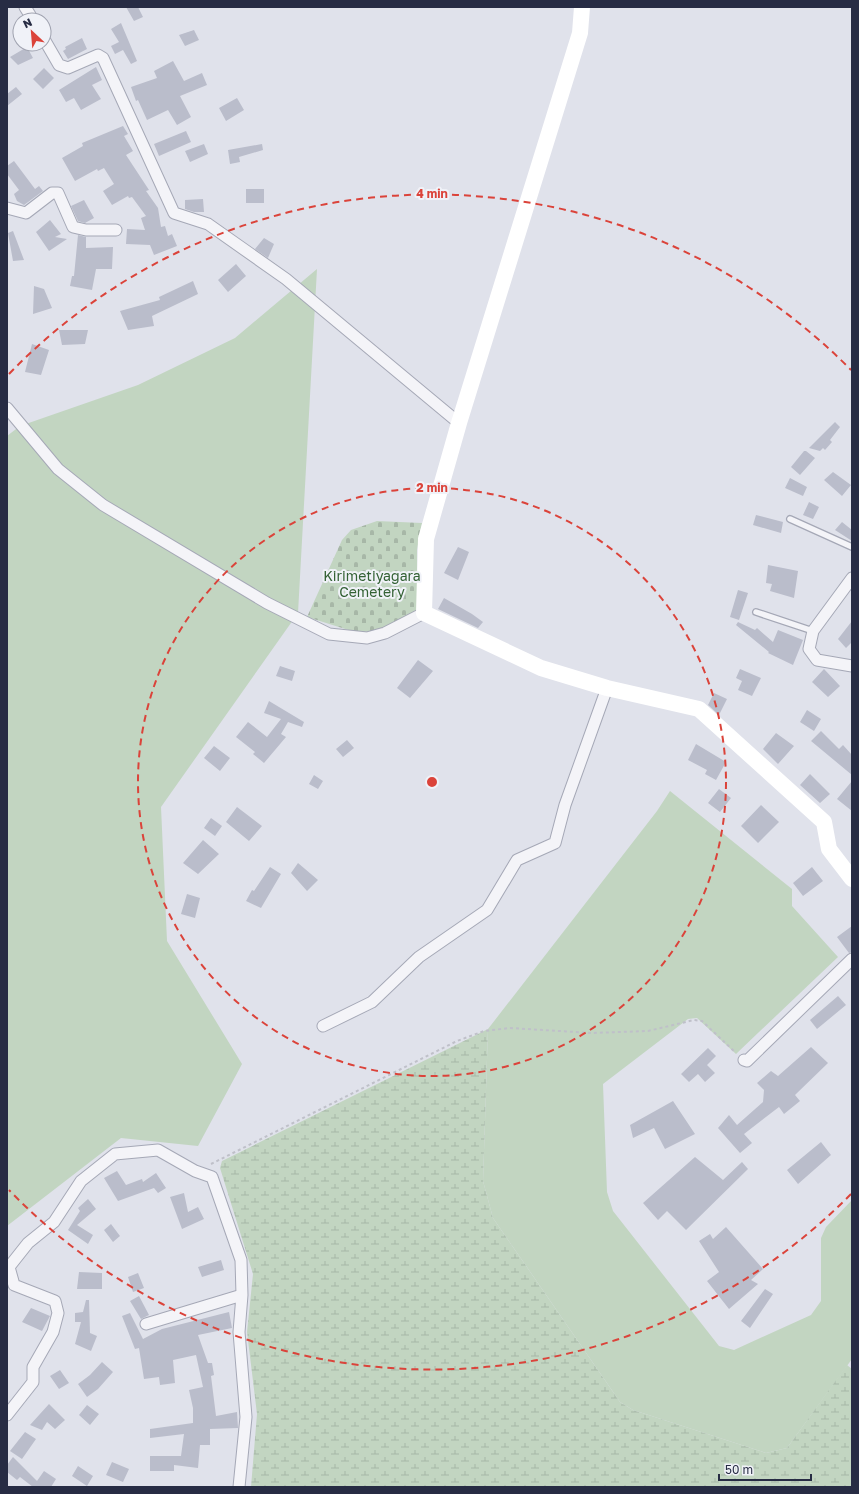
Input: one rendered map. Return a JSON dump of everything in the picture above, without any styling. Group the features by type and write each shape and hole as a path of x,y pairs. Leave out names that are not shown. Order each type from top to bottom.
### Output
{"street":[{"path":"424,613 426,539 459,423 580,32 582,7"},
{"path":"52,52 60,65 68,68 98,55 103,58 174,213 208,224 286,279 459,423"},
{"path":"7,208 26,212 52,193 58,193 74,227 86,230 116,230"},
{"path":"7,408 58,469 103,505 267,603 329,634 368,638 385,633 424,613"},
{"path":"852,578 813,631 809,649 817,660 852,666"},
{"path":"424,613 541,668 607,688 699,709 824,822 829,849 852,879"},
{"path":"323,1026 372,1002 419,957 487,910 517,860 555,843 565,805 607,688"},
{"path":"744,1060 747,1061 852,959"},
{"path":"7,1415 33,1382 33,1367 53,1332 58,1313 55,1301 14,1285 9,1267 28,1243 54,1222 81,1181 115,1154 158,1150 195,1171 212,1177 241,1260 242,1295 239,1332 246,1417 239,1487"},
{"path":"146,1324 242,1295"}],"lane":[{"path":"790,519 852,547"},
{"path":"756,612 813,631"}],"path":[{"path":"195,1171 457,1041 484,1031 510,1028 592,1033 648,1031 694,1020 702,1020 744,1060"}],"green space":[{"path":"317,269 298,613 161,807 167,941 242,1064 198,1146 121,1138 7,1226 7,436 20,426 138,385 235,338"},
{"name":"Kirimetiyagara Cemetery","path":"377,521 422,523 417,550 418,606 414,616 383,629 358,633 307,617 342,540 351,530"},
{"path":"670,791 792,889 792,906 838,957 736,1054 697,1018 688,1019 603,1084 607,1192 613,1211 719,1346 734,1350 811,1315 821,1301 821,1238 826,1227 852,1200 852,1359 787,1448 766,1453 633,1410 620,1402 493,1218 483,1181 488,1029 657,811"},
{"path":"488,1029 483,1181 493,1218 620,1402 633,1410 766,1453 787,1448 847,1365 852,1369 852,1487 251,1487 257,1414 247,1332 253,1274 220,1168 222,1161"}],"building":[{"path":"126,7 138,7 143,17 134,21"},
{"path":"121,23 137,61 131,64 123,50 115,54 111,46 119,42 111,29"},
{"path":"194,30 199,40 185,46 179,35"},
{"path":"82,38 87,49 68,59 63,51 66,49 65,47"},
{"path":"18,52 30,52 33,58 18,65 10,57"},
{"path":"173,61 184,81 202,73 207,85 180,96 191,117 177,125 168,110 147,120 138,100 136,101 131,87 157,78 154,71"},
{"path":"96,67 102,80 92,85 101,99 81,110 74,98 66,102 59,90"},
{"path":"44,68 54,78 43,89 33,79"},
{"path":"16,87 22,94 7,106 7,94"},
{"path":"237,98 244,110 226,121 219,108"},
{"path":"123,126 128,134 124,136 133,151 126,155 149,190 146,191 158,208 161,227 165,226 168,236 172,234 177,246 154,255 150,245 126,244 127,229 145,230 141,218 146,216 132,197 129,198 128,196 112,205 103,191 114,184 104,168 98,171 97,169 75,181 62,158 83,146 82,143"},
{"path":"186,131 191,142 159,156 154,144"},
{"path":"204,144 208,154 190,162 185,151"},
{"path":"262,144 263,150 239,157 240,162 230,164 228,150"},
{"path":"14,161 35,189 39,186 43,191 24,205 17,201 14,194 19,190 7,174 7,166"},
{"path":"246,189 264,189 264,203 246,203"},
{"path":"203,199 204,212 194,212 185,209 185,200"},
{"path":"84,200 94,218 85,223 78,221 71,206"},
{"path":"50,220 61,234 55,237 67,239 49,251 36,232"},
{"path":"13,231 24,260 13,261 8,233"},
{"path":"78,235 86,237 86,248 113,247 112,269 96,269 92,290 70,286 72,276 74,276"},
{"path":"264,238 274,244 268,258 255,249"},
{"path":"236,264 246,276 228,292 218,280"},
{"path":"193,281 198,294 152,316 154,326 128,330 120,311 160,300 159,297"},
{"path":"34,286 44,289 52,308 33,314"},
{"path":"59,330 88,330 85,344 62,345"},
{"path":"32,344 49,350 41,375 25,372"},
{"path":"835,422 840,427 830,440 832,442 825,450 823,448 820,451 809,448"},
{"path":"804,451 815,458 800,475 791,467"},
{"path":"833,472 851,485 842,496 824,480"},
{"path":"790,478 807,487 803,496 785,488"},
{"path":"809,502 819,507 813,519 803,515"},
{"path":"756,515 783,522 781,533 753,525"},
{"path":"842,522 852,530 852,541 835,530"},
{"path":"458,547 469,552 458,580 444,573"},
{"path":"768,565 798,571 794,598 770,591 772,584 766,583"},
{"path":"738,590 748,593 739,620 730,617"},
{"path":"444,598 483,622 478,628 438,609"},
{"path":"852,621 852,642 846,648 838,639"},
{"path":"738,622 755,630 757,628 773,642 778,630 803,640 793,665 768,653 769,652 736,625"},
{"path":"418,660 433,671 410,698 397,688"},
{"path":"280,666 295,671 292,681 276,676"},
{"path":"740,669 761,678 752,696 738,690 742,681 736,678"},
{"path":"824,669 840,686 828,697 812,682"},
{"path":"714,693 727,699 719,715 708,705"},
{"path":"269,701 304,722 302,727 288,722 281,734 286,737 264,763 253,754 255,752 236,737 248,722 267,737 281,719 264,713"},
{"path":"807,710 821,719 814,731 800,722"},
{"path":"821,731 839,749 843,745 852,755 852,775 811,741"},
{"path":"776,733 794,746 778,764 763,749"},
{"path":"347,740 354,748 343,757 336,749"},
{"path":"696,744 726,762 716,780 705,774 707,770 688,760"},
{"path":"214,746 230,758 220,771 204,758"},
{"path":"810,774 830,794 820,803 800,785"},
{"path":"314,775 323,781 318,789 309,784"},
{"path":"852,781 852,811 837,799"},
{"path":"719,789 731,798 720,812 708,803"},
{"path":"761,805 779,822 758,843 741,826"},
{"path":"237,807 262,826 249,841 226,822"},
{"path":"211,818 222,826 215,836 204,828"},
{"path":"203,840 219,854 198,874 183,863"},
{"path":"298,863 318,880 307,891 291,873"},
{"path":"270,867 281,874 261,908 246,901 252,890 254,891"},
{"path":"812,867 823,881 803,896 793,883"},
{"path":"187,894 200,898 195,918 181,914"},
{"path":"852,926 852,952 849,953 837,937"},
{"path":"838,996 846,1005 817,1029 810,1020"},
{"path":"811,1047 828,1063 795,1095 800,1101 784,1114 779,1107 744,1134 752,1143 740,1153 718,1128 729,1115 737,1125 763,1102 764,1090 757,1083 771,1071 778,1076"},
{"path":"708,1048 716,1056 707,1065 715,1073 705,1082 698,1074 689,1082 681,1074"},
{"path":"673,1101 695,1134 665,1149 654,1128 633,1138 630,1125"},
{"path":"821,1142 831,1155 798,1184 787,1170"},
{"path":"695,1157 723,1180 742,1162 748,1169 686,1230 667,1211 658,1220 643,1203"},
{"path":"117,1171 126,1185 142,1179 143,1182 156,1173 166,1188 158,1193 154,1188 118,1201 104,1178"},
{"path":"184,1193 188,1212 198,1207 204,1219 182,1229 170,1197"},
{"path":"88,1199 96,1209 77,1225 93,1235 88,1244 68,1230 80,1211 78,1208"},
{"path":"111,1224 120,1236 113,1242 104,1230"},
{"path":"726,1227 763,1269 751,1280 758,1284 729,1309 707,1281 719,1272 699,1241 710,1234 713,1239"},
{"path":"221,1260 224,1270 202,1277 198,1267"},
{"path":"79,1272 102,1273 102,1289 77,1289"},
{"path":"138,1273 144,1288 133,1292 128,1277"},
{"path":"765,1289 773,1294 750,1328 741,1321"},
{"path":"139,1296 149,1315 141,1319 130,1301"},
{"path":"86,1300 89,1300 90,1333 97,1336 91,1351 75,1344 81,1322 75,1322 75,1313 83,1312"},
{"path":"31,1308 50,1316 42,1331 22,1322"},
{"path":"229,1312 232,1328 198,1335 208,1363 212,1363 214,1375 211,1376 216,1416 237,1412 238,1428 210,1429 210,1445 200,1445 198,1468 174,1465 174,1471 150,1471 150,1456 181,1456 184,1434 150,1438 150,1429 193,1423 193,1408 189,1390 203,1387 196,1355 173,1360 175,1383 160,1385 159,1377 144,1379 139,1348 135,1349 122,1316 130,1313 143,1339 162,1329"},
{"path":"102,1362 113,1372 98,1389 87,1397 78,1384 90,1375"},
{"path":"60,1370 69,1383 59,1389 50,1376"},
{"path":"49,1404 65,1420 55,1429 47,1422 42,1430 30,1425"},
{"path":"87,1405 99,1414 90,1425 79,1415"},
{"path":"25,1432 36,1439 22,1459 10,1451"},
{"path":"13,1457 37,1481 44,1471 56,1479 51,1487 33,1487 20,1477 17,1480 7,1472 7,1465"},
{"path":"112,1462 129,1469 123,1482 106,1475"},
{"path":"78,1466 93,1476 87,1486 72,1476"}]}
